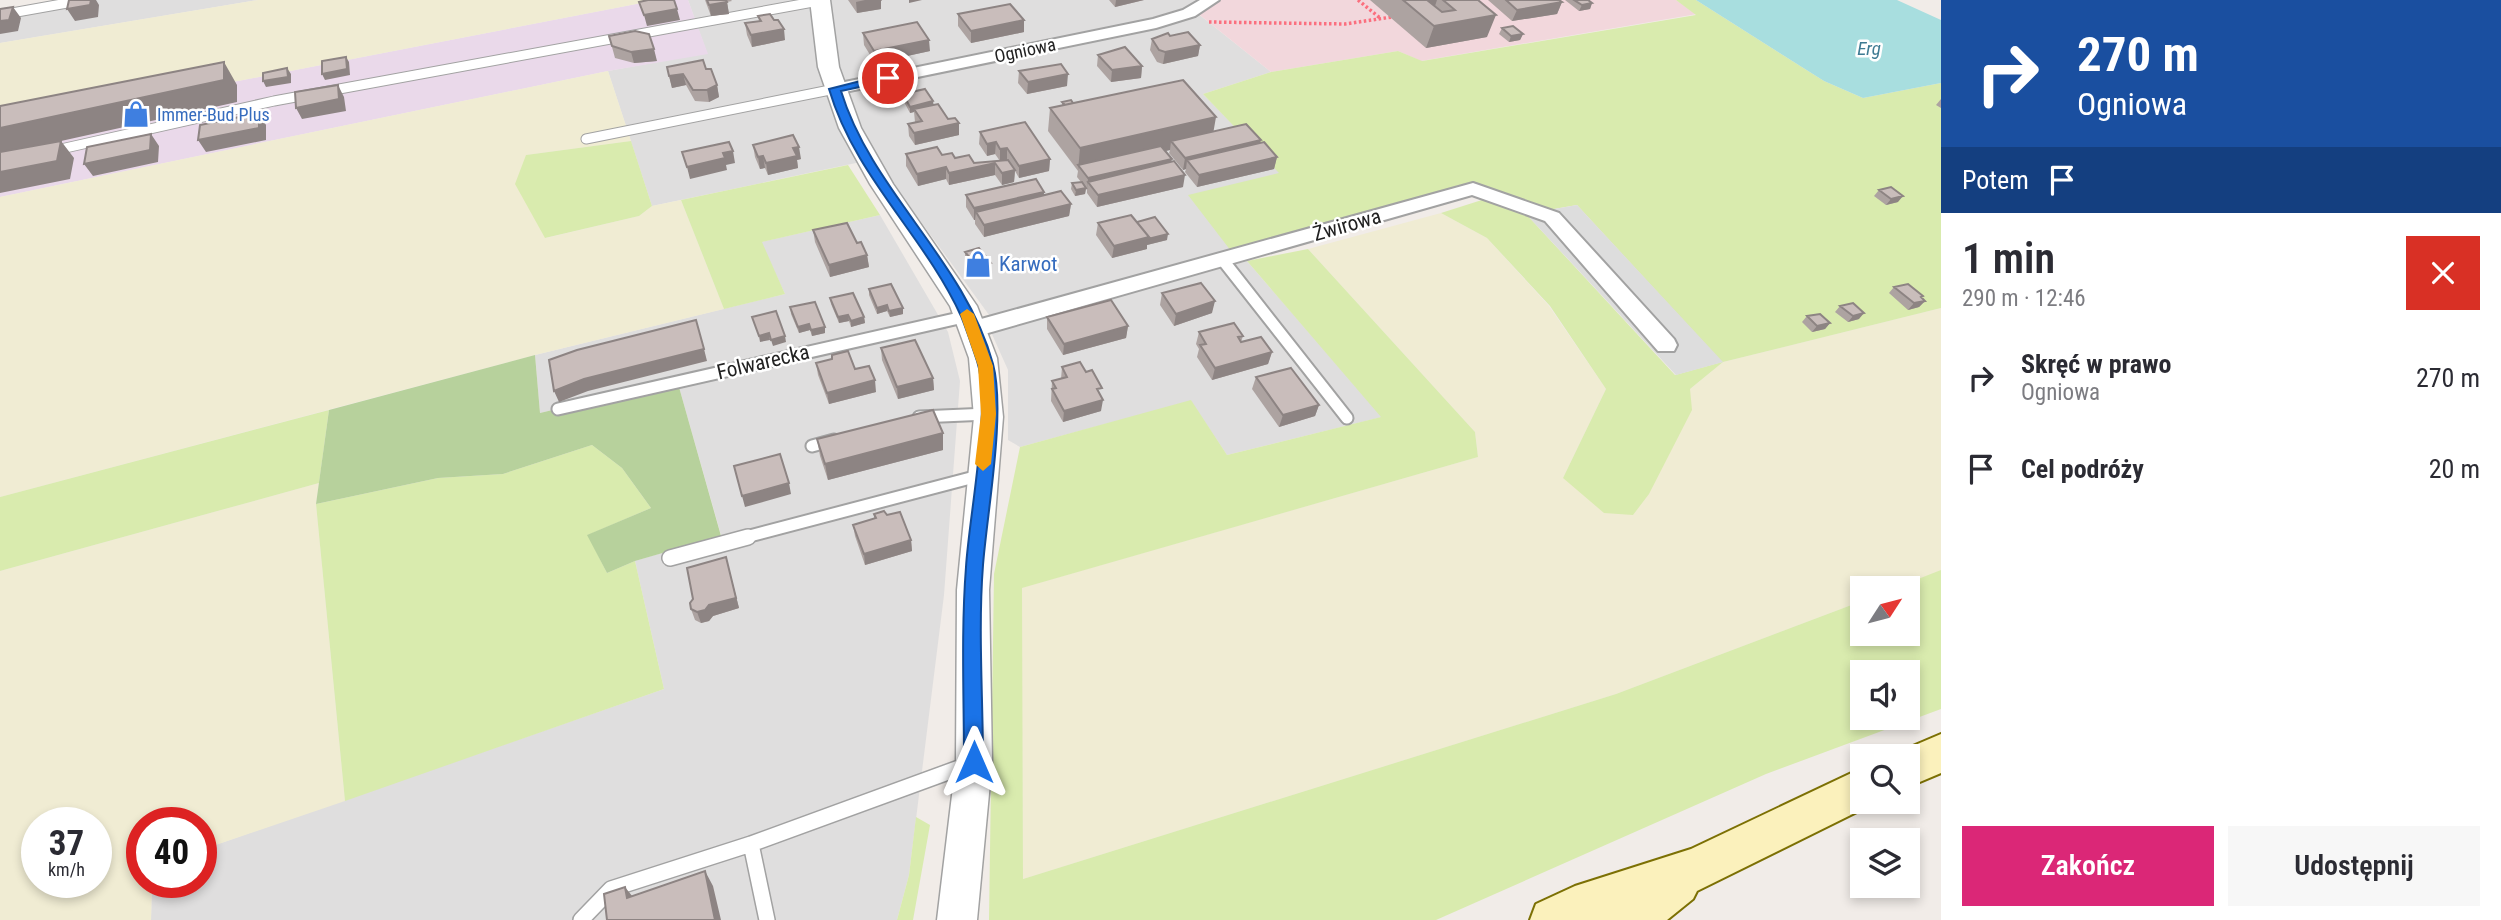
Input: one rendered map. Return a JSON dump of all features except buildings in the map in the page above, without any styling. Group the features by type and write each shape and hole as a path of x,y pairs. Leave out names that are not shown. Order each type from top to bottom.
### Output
{"main road":[{"path":"1920,763 1941,753"},
{"path":"1552,920 1575,908 1697,869 1850,794"},
{"path":"1631,920 1697,869"}],"street":[{"path":"821,0 820,24 835,89 848,129 872,172 941,271 971,322 986,366 989,414 974,569 974,762 957,920"},
{"name":"Ogniowa","path":"835,89 1174,18 1211,0"},
{"name":"Żwirowa","path":"971,322 1222,259 1473,190 1552,217 1666,345"}],"lane":[{"path":"0,15 83,0"},
{"path":"39,153 274,101 821,0"},
{"path":"586,139 835,89"},
{"path":"1222,259 1347,418"},
{"name":"Folwarecka","path":"558,409 971,322"},
{"path":"903,421 929,414 989,414"},
{"path":"812,446 851,435"},
{"path":"670,558 966,477 982,475"},
{"path":"581,920 611,889 751,844 974,762"},
{"path":"751,844 767,920"}],"path":[{"path":"1358,0 1380,19"},
{"path":"1174,18 1188,22 1345,24 1392,17"}],"shaded area":[{"path":"57,0 258,0 0,43 0,10"},
{"path":"258,0 657,0 0,127 0,43"},
{"path":"657,0 688,0 708,54 608,71 0,197 0,127"},
{"path":"688,0 1199,0 1192,9 1271,72 1203,94 1280,173 1231,251 992,319 875,159 652,206 608,71 707,53"},
{"path":"1199,0 1676,0 1697,14 1421,61 1398,51 1271,72 1191,8"},
{"path":"608,71 631,141 526,155 546,238 639,216 652,206 681,200 724,309 535,355 0,497 0,197"},
{"path":"1577,205 1723,362 1676,375 1526,214"},
{"path":"1441,213 1487,238 1549,306 1606,389 1563,478 1690,389 1723,362 1941,308 1941,571 1920,579 1920,576 1850,576 1850,606 1616,694 1023,879 1021,588 1478,457 1475,432 1308,249"},
{"path":"880,215 948,332 960,381 944,595 909,875 897,920 151,920 152,898 217,898 217,844 664,689 635,561 721,535 677,380 540,413 535,355 785,294 761,242"},
{"path":"1247,261 1382,417 1227,455 1191,401 1020,447 1008,440 1008,370 991,332"},
{"path":"319,483 316,504 345,801 217,845 217,807 126,807 126,898 152,898 151,920 0,920 0,571"}],"green space":[{"path":"1676,0 1696,0 1824,81 1863,98 1941,83 1941,308 1723,362 1690,389 1692,410 1649,494 1633,515 1604,513 1563,478 1606,389 1550,306 1487,238 1441,213 1485,199 1526,214 1675,375 1722,362 1577,205 1548,210 1471,182 1231,251 1188,195 1279,173 1203,94 1271,72 1398,51 1422,61 1696,15"},
{"path":"631,141 652,206 639,216 545,238 515,184 526,155"},
{"path":"848,165 880,215 762,242 785,294 724,309 681,200"},
{"path":"1308,249 1475,432 1478,457 1022,588 1023,879 1616,694 1850,606 1850,646 1920,646 1920,578 1941,570 1941,709 1920,717 1920,660 1850,660 1850,730 1884,730 1766,774 1436,920 989,920 994,574 1020,447 1191,400 1227,455 1381,417 1247,261"},
{"path":"535,355 540,413 677,380 721,536 635,561 607,573 587,535 651,508 622,468 592,445 503,474 438,478 316,504 329,410"},
{"path":"329,410 319,483 0,571 0,497"},
{"path":"592,445 622,468 651,508 588,535 607,573 635,561 664,689 345,801 316,504 438,478 503,474"},
{"path":"916,817 930,825 913,920 897,920 909,875"}],"water":[{"name":"Erg","path":"1696,0 1897,0 1941,20 1941,83 1863,98 1824,81"}],"slow traffic":[{"path":"967,314 986,366 989,414 983,464"}],"place":[{"name":"Immer-Bud Plus","path":"136,114"},
{"name":"Karwot","path":"978,264"}],"route":[{"path":"888,78 835,89 848,129 872,172 941,271 968,316 986,366 989,414 974,569 974,762"}]}
